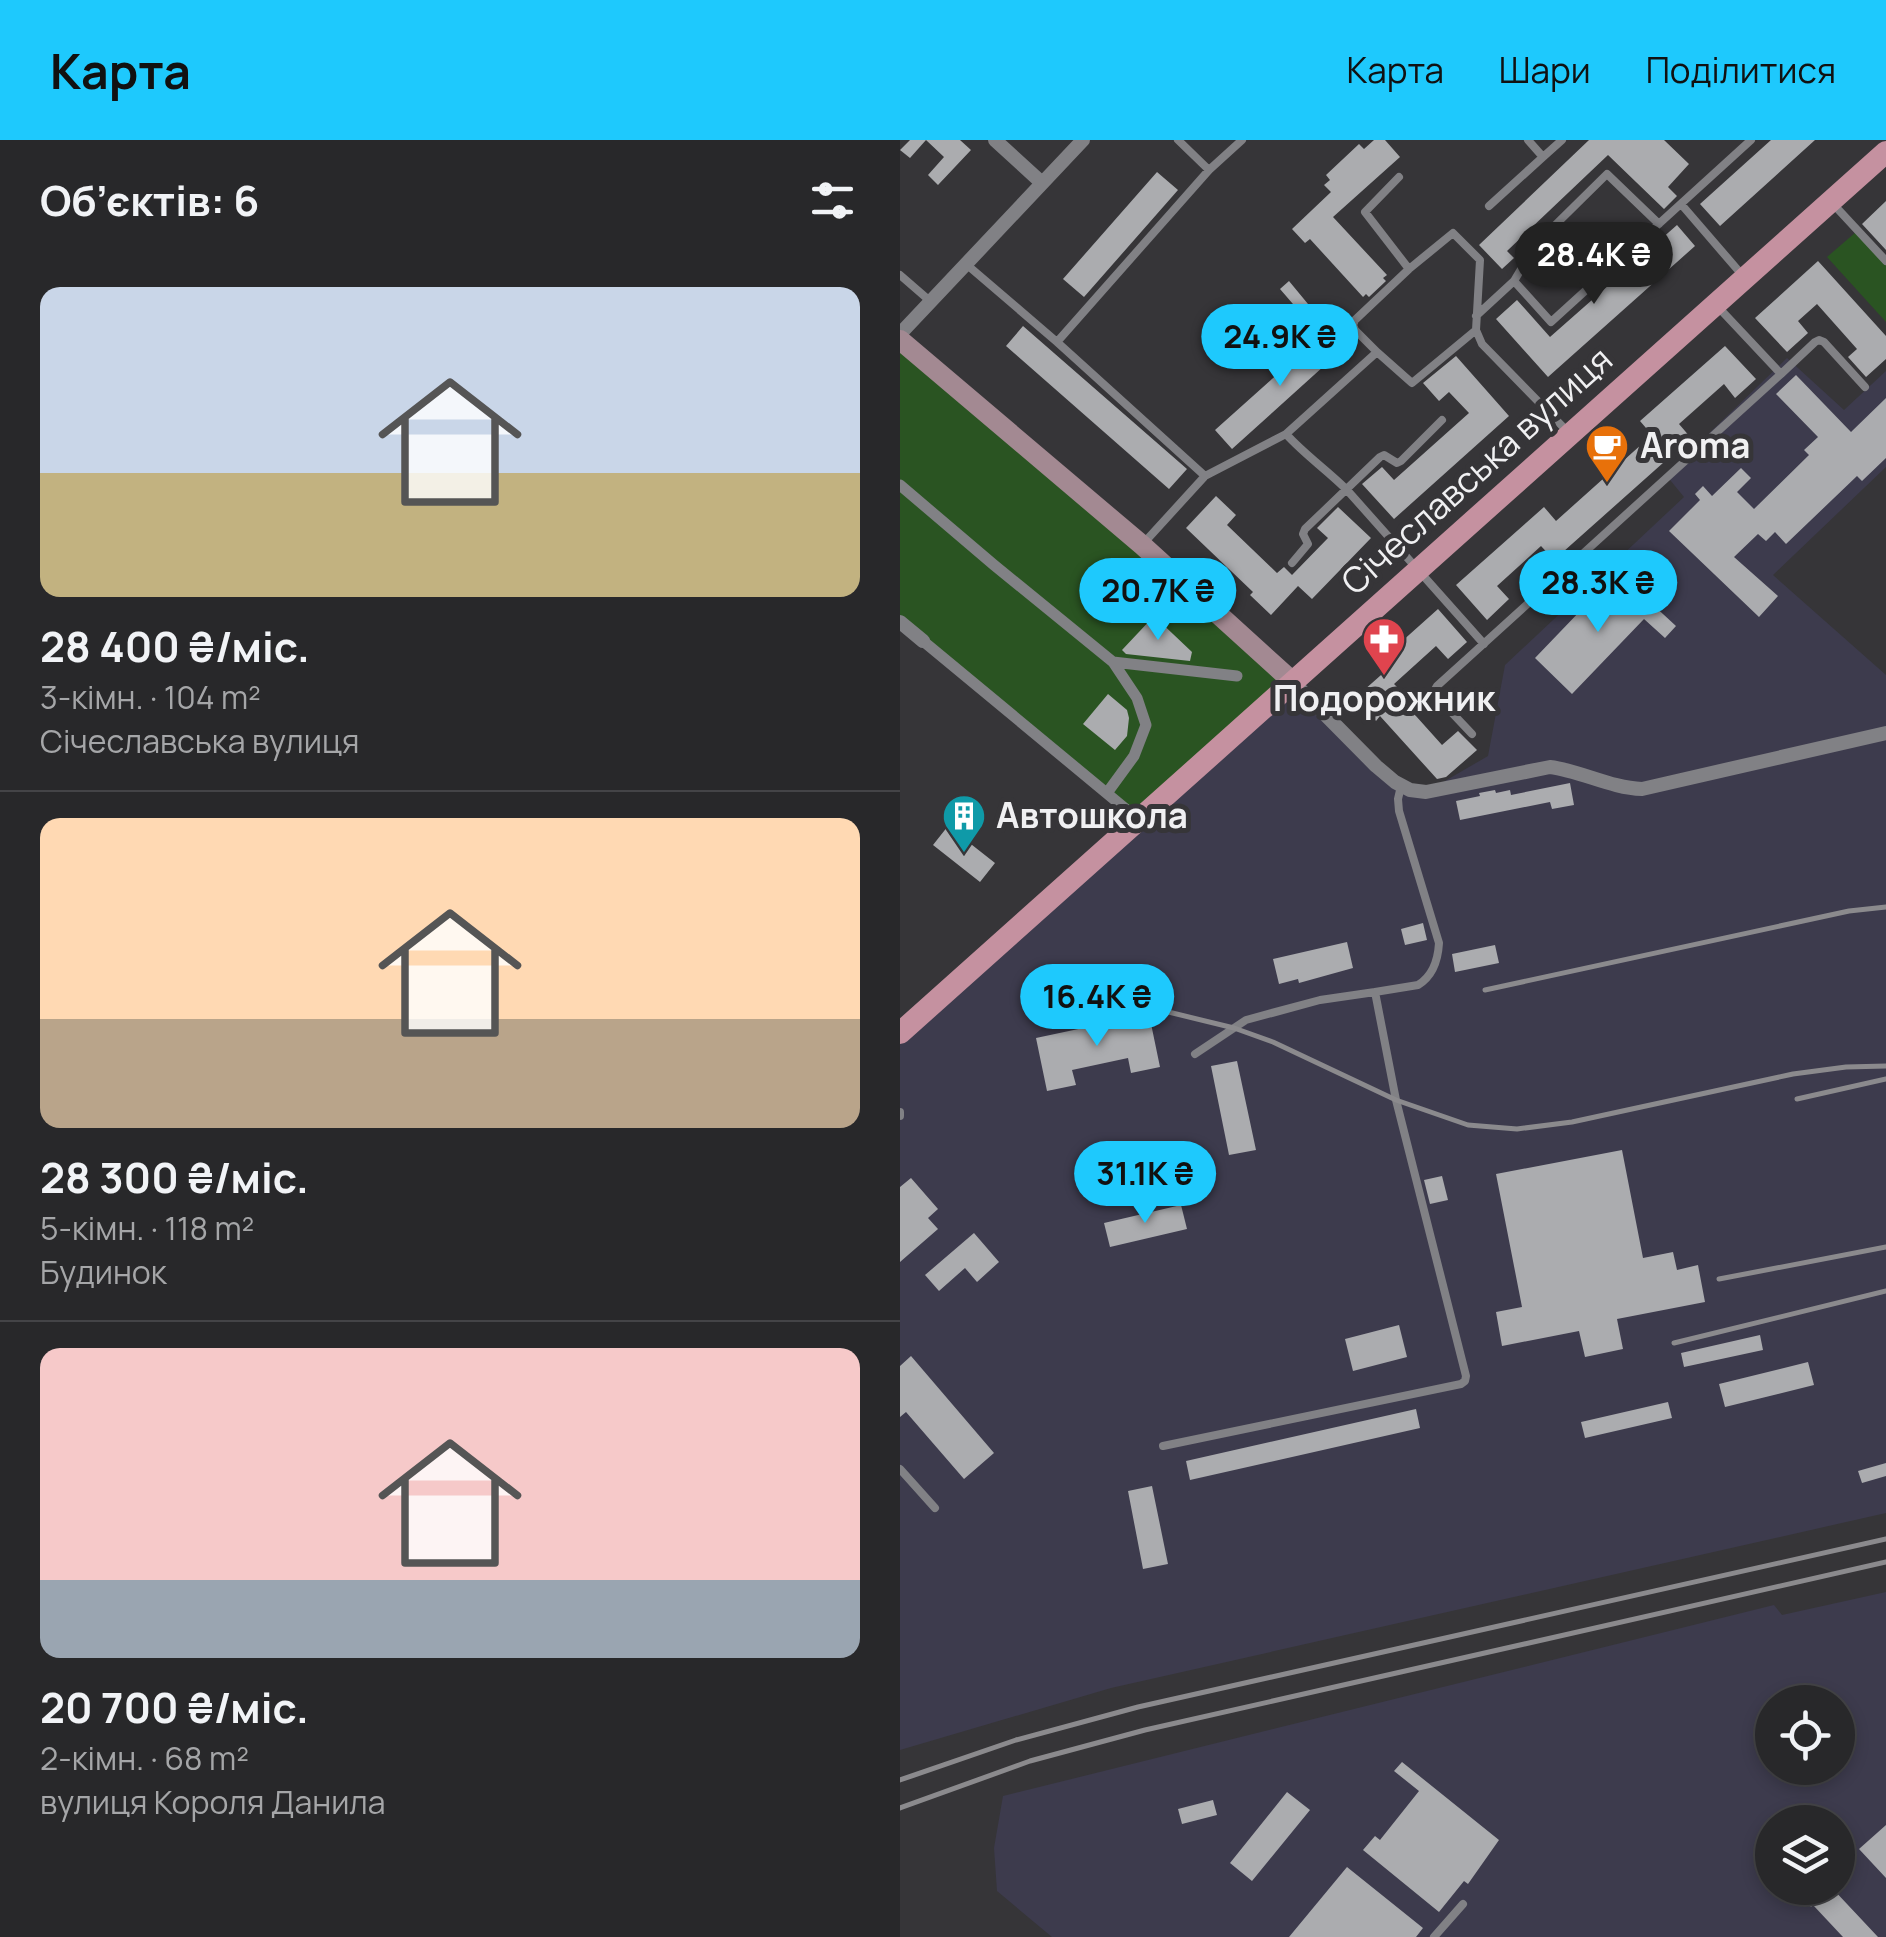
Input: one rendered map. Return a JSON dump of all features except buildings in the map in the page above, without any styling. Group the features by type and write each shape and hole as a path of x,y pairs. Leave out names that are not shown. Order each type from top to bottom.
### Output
{"main road":[{"name":"Січеславська вулиця","path":"900,1033 1831,202 1884,146"},
{"path":"900,337 1142,544 1293,682"}],"street":[{"path":"995,140 1042,183"},
{"path":"900,337 1082,140"},
{"path":"900,485 1113,662 1137,698 1146,725 1134,756 1106,793"},
{"path":"900,622 1139,820"},
{"path":"1113,662 1237,676"},
{"path":"1293,682 1376,766 1402,786 1426,792 1550,768 1642,789 1886,733"}],"lane":[{"path":"1178,140 1209,170"},
{"path":"1058,342 1209,170 1242,140"},
{"path":"1528,140 1543,157"},
{"path":"1488,206 1562,140"},
{"path":"1514,281 1552,322 1752,140"},
{"path":"1476,316 1514,281 1536,244 1607,174 1660,224"},
{"path":"1399,178 1364,212 1410,269"},
{"path":"1831,202 1886,261"},
{"path":"1681,204 1745,278"},
{"path":"1476,330 1412,383 1353,325 1453,233 1480,260 1476,330 1482,344 1571,435"},
{"path":"966,264 1205,476"},
{"path":"900,275 930,301"},
{"path":"1716,305 1781,374"},
{"path":"1472,734 1436,696 1436,686 1814,342 1824,342 1865,387"},
{"path":"1142,544 1205,476 1286,434 1378,352"},
{"path":"1292,563 1308,544 1305,529 1380,457 1401,461 1442,420"},
{"path":"1286,434 1308,457 1328,470 1484,644"},
{"path":"1195,1054 1246,1020 1320,1000 1424,982 1438,955 1439,943 1398,811 1402,786"},
{"path":"1163,1446 1465,1381 1396,1100 1375,992"},
{"path":"900,1468 935,1508"},
{"path":"1434,1937 1463,1904"}],"shaded area":[{"path":"1787,358 1844,410 1886,371 1886,467 1773,575 1886,675 1886,1513 1111,1688 900,1750 900,1033 1293,682 1375,766 1426,792 1488,756 1505,665 1684,497 1666,475"},
{"path":"1886,1592 1886,1937 1052,1937 997,1891 994,1848 1003,1796 1774,1605 1782,1615"}],"green space":[{"path":"1856,232 1886,265 1886,322 1827,257"},
{"path":"900,340 1293,682 1139,820 900,618"}],"railway":[{"path":"1485,990 1849,911 1886,907"},
{"path":"1152,1008 1273,1042 1396,1100 1468,1125 1517,1129 1572,1122 1793,1074 1886,1066"},
{"path":"1797,1099 1886,1079"},
{"path":"1719,1279 1886,1247"},
{"path":"1674,1343 1886,1291"},
{"path":"900,1780 1016,1740 1138,1707 1886,1539"},
{"path":"900,1808 1030,1761 1145,1730 1886,1562"}],"place":[{"name":"Aroma","path":"1607,484"},
{"name":"Подорожник","path":"1384,677"},
{"name":"Автошкола","path":"964,854"}]}
